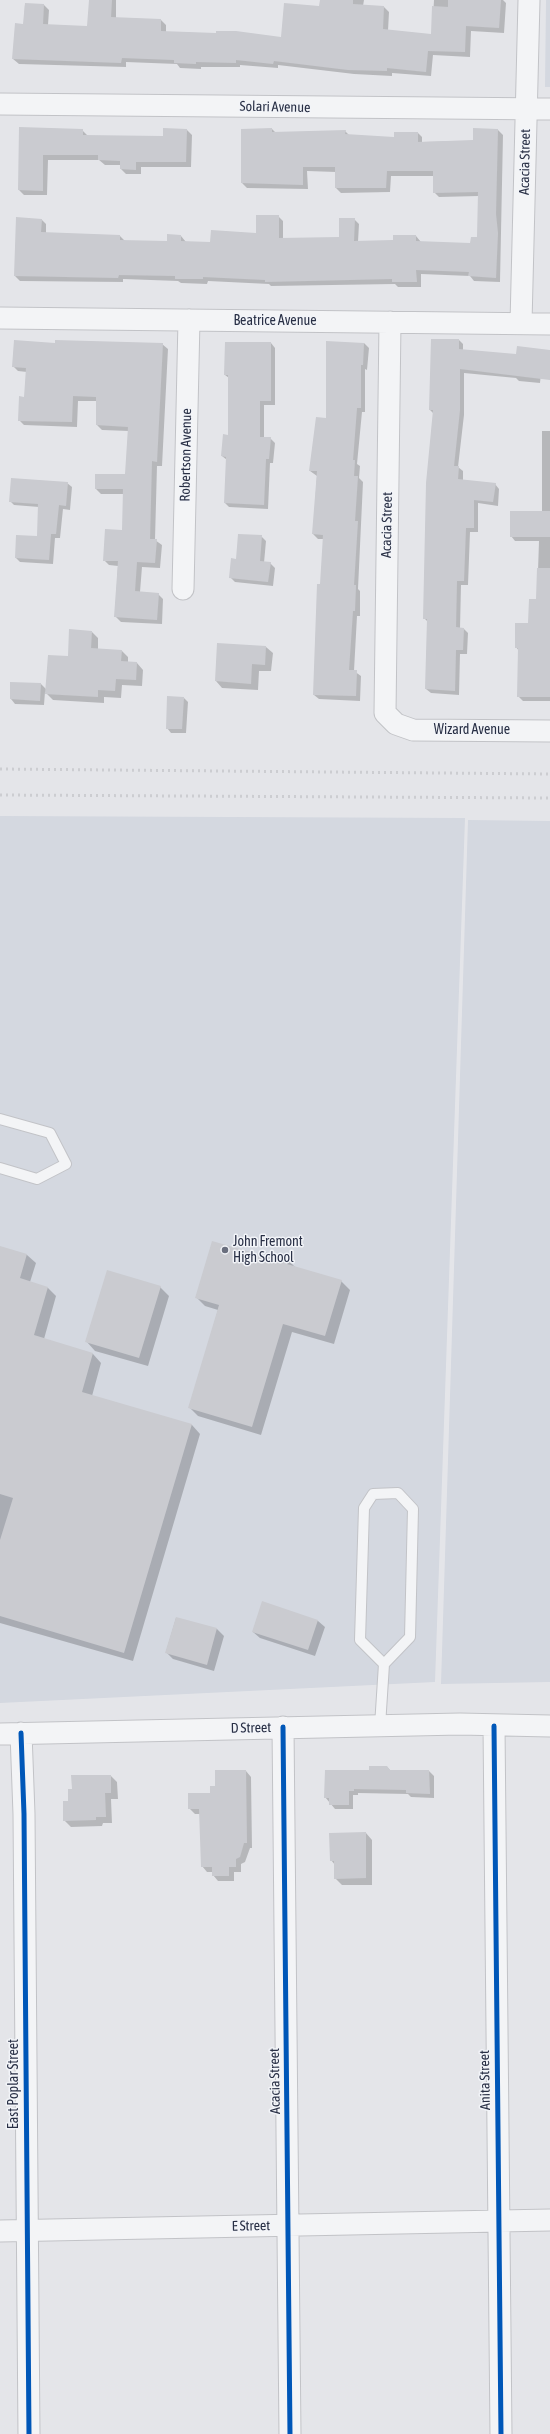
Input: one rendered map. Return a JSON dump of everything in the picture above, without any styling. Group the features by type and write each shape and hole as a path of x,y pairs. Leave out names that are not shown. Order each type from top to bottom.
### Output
{"street":[{"name":"Acacia Street","path":"521,323 529,0"},
{"name":"Solari Avenue","path":"0,104 550,110"},
{"name":"Beatrice Avenue","path":"0,318 550,324"},
{"name":"Robertson Avenue","path":"183,589 189,320"},
{"name":"Acacia Street","path":"390,322 384,705 385,713 396,724"},
{"name":"Wizard Avenue","path":"396,724 413,730 550,731"},
{"name":"D Street","path":"0,1734 380,1726 550,1726"},
{"name":"Anita Street","path":"494,1726 500,2434"},
{"name":"Acacia Street","path":"283,1728 290,2434"},
{"name":"East Poplar Street","path":"21,1733 24,1822 29,2434"},
{"name":"E Street","path":"0,2231 550,2220"}],"lane":[{"path":"0,1119 50,1133 66,1164 38,1179 0,1168"},
{"path":"380,1726 384,1664 410,1637 413,1509 398,1493 373,1494 364,1508 360,1640 384,1664"}],"shaded area":[{"path":"546,0 550,0 550,87 545,87"},
{"name":"John Fremont High School","path":"0,816 465,818 435,1682 0,1703"},
{"path":"468,820 550,821 550,1682 441,1684"}],"building":[{"path":"89,0 112,0 111,17 161,19 161,31 216,33 216,31 236,31 281,37 284,3 319,6 320,0 353,0 353,4 384,6 383,29 431,34 432,6 448,7 448,0 501,0 499,28 466,26 465,52 428,51 426,72 387,68 387,71 348,70 274,61 273,64 236,60 236,63 196,62 196,64 174,63 174,60 122,58 121,63 12,59 15,23 23,24 25,3 44,4 43,24 87,26"},
{"path":"19,127 83,129 83,135 163,136 163,128 187,129 186,162 136,162 136,170 120,169 120,161 98,160 98,155 43,155 43,191 18,190"},
{"path":"272,128 272,132 346,130 345,134 394,137 394,132 418,132 418,142 473,140 473,128 498,129 496,214 498,233 496,278 468,276 469,272 416,270 417,282 392,282 392,279 265,282 265,280 203,277 203,279 175,279 175,276 119,275 118,278 14,276 16,217 42,219 41,232 120,235 120,240 167,241 167,234 181,235 181,241 210,242 211,230 256,233 256,215 279,215 279,238 339,237 339,218 355,218 354,241 393,240 393,235 416,235 416,241 470,243 471,237 477,237 478,192 433,193 433,171 387,171 386,188 335,188 335,167 303,167 303,185 241,183 241,129"},
{"path":"431,339 459,339 459,349 516,354 517,346 550,350 550,380 460,369 460,410 454,466 459,466 458,479 496,483 493,502 474,500 474,528 466,528 464,581 457,581 456,627 464,628 463,650 456,650 455,691 425,689 427,619 423,619 426,483 433,410 429,410"},
{"path":"14,340 55,343 55,340 163,343 157,462 152,461 150,539 157,539 155,563 137,562 135,591 159,593 157,620 114,617 118,561 103,561 105,529 122,530 123,489 95,489 95,474 125,474 128,427 96,425 96,397 73,396 72,422 18,421 19,396 24,397 26,368 12,367"},
{"path":"326,341 364,343 363,365 361,365 361,408 357,408 353,460 355,460 354,476 358,476 355,521 358,521 354,585 356,585 355,611 353,611 349,670 357,670 356,696 313,695 317,584 320,584 323,535 312,534 317,471 309,471 316,417 326,418"},
{"path":"225,342 271,342 271,401 260,401 260,437 271,437 269,459 266,459 264,505 224,503 226,457 221,456 223,434 228,435 228,375 224,375"},
{"path":"11,478 68,482 66,506 59,505 56,534 51,534 49,560 15,558 16,535 37,536 38,504 9,502"},
{"path":"510,511 550,511 550,537 510,537"},
{"path":"238,534 262,535 260,561 271,562 268,582 229,578 231,558 236,559"},
{"path":"537,568 550,568 550,697 517,697 518,648 515,648 515,623 528,623 529,599 536,599"},
{"path":"69,629 92,631 91,648 122,650 121,661 137,662 136,680 116,679 115,691 98,690 98,697 45,694 48,655 68,656"},
{"path":"217,643 266,646 265,665 252,664 251,684 215,681"},
{"path":"10,682 41,683 40,701 10,699"},
{"path":"167,696 184,697 182,729 166,729"},
{"path":"212,1241 265,1256 266,1252 289,1259 287,1264 342,1280 325,1336 283,1324 252,1427 188,1408 219,1305 195,1298"},
{"path":"0,1246 27,1254 20,1278 48,1287 34,1335 93,1353 82,1392 192,1424 124,1653 0,1616 0,1540 13,1498 0,1494"},
{"path":"107,1270 161,1286 139,1358 85,1342"},
{"path":"262,1601 318,1620 308,1650 252,1632"},
{"path":"176,1617 217,1628 207,1665 165,1653"},
{"path":"369,1766 387,1766 390,1770 429,1770 430,1794 406,1793 406,1790 354,1789 354,1791 349,1791 349,1805 329,1805 329,1798 324,1798 325,1770 369,1770"},
{"path":"215,1770 246,1770 247,1843 244,1843 240,1857 236,1859 236,1867 229,1867 229,1876 212,1876 212,1867 201,1867 199,1809 188,1809 188,1793 210,1793 210,1786 215,1786"},
{"path":"71,1775 111,1775 111,1793 105,1793 106,1817 96,1817 96,1820 63,1821 63,1801 68,1801 68,1789 72,1789"},
{"path":"366,1832 366,1878 334,1879 334,1861 330,1861 329,1833"}],"railway":[{"path":"0,769 550,774"},
{"path":"0,795 550,798"}],"cycle path":[{"path":"494,1726 501,2434"},
{"path":"283,1727 290,2434"},
{"path":"21,1733 24,1814 29,2434"}],"place":[{"name":"John Fremont High School","path":"225,1250"}]}
